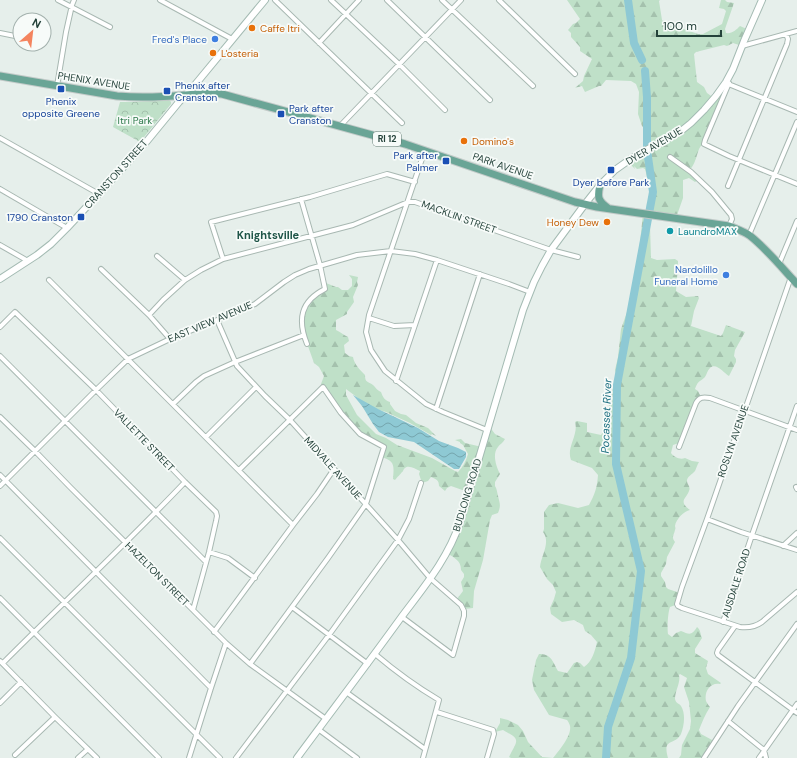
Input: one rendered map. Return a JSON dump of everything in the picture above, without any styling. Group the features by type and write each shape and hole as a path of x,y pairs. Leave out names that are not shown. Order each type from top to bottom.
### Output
{"main road":[{"name":"DYER AVENUE","path":"585,204 600,185 615,170 640,153 681,131 710,104 727,83 762,0"},
{"name":"CRANSTON STREET","path":"0,279 29,262 48,247 100,194 194,86 263,1"},
{"name":"PHENIX AVENUE","path":"0,76 117,96 185,95"},
{"name":"PARK AVENUE","path":"185,95 201,93 222,94 388,139 425,150 574,202 729,226 749,235 797,284"},
{"path":"600,185 598,193 599,198 602,204 608,208"},
{"name":"BUDLONG ROAD","path":"297,758 368,664 445,556 458,528 517,327 530,292 551,250 585,204"}],"street":[{"path":"58,0 110,27"},
{"path":"57,86 66,32 71,7 74,0"},
{"path":"160,0 232,39"},
{"path":"275,0 402,123"},
{"path":"331,0 445,110"},
{"path":"319,43 359,0"},
{"path":"387,0 490,100"},
{"path":"442,0 533,86"},
{"path":"340,126 461,0"},
{"path":"499,0 575,74"},
{"path":"742,46 797,30"},
{"path":"0,33 12,35"},
{"path":"728,186 787,44 788,39 786,34"},
{"path":"797,112 727,83 704,142 705,145 797,184"},
{"path":"749,235 797,122"},
{"path":"0,138 100,194"},
{"path":"425,150 369,318 366,332 371,350 384,371 426,404 487,430"},
{"path":"670,156 691,172 712,192 731,215 732,221 729,226"},
{"path":"223,259 211,222 301,199 387,174 415,182"},
{"path":"0,189 67,228"},
{"path":"301,199 326,289 317,293 309,300 301,318 307,344"},
{"name":"MACKLIN STREET","path":"149,315 185,280 223,259 353,225 408,202 415,202 551,250 578,257"},
{"path":"779,264 797,221"},
{"path":"0,244 29,262"},
{"name":"EAST VIEW AVENUE","path":"0,486 128,359 255,304 290,278 309,269 357,255 391,251 415,254 437,260 530,292"},
{"path":"157,256 185,280"},
{"path":"396,380 437,260"},
{"path":"101,269 149,315 170,340"},
{"path":"436,409 480,274"},
{"name":"ROSLYN AVENUE","path":"723,622 682,608 678,606 678,604 682,587 791,277"},
{"path":"49,280 293,525"},
{"name":"VALLETTE STREET","path":"0,327 15,312 96,390 184,482 216,512 216,521 209,552 193,610"},
{"path":"369,318 394,326 415,325"},
{"name":"MIDVALE AVENUE","path":"217,320 237,366 290,420 398,540 430,578 458,601 463,607 464,616 453,655 402,617"},
{"path":"173,404 204,376 304,335"},
{"path":"0,356 206,562"},
{"path":"206,437 256,387"},
{"path":"239,470 323,387 332,402 360,434 384,447 366,504 250,664"},
{"path":"679,447 696,403 698,399 704,397 797,430"},
{"name":"AUSDALE ROAD","path":"797,406 723,622 735,626 717,653 797,713"},
{"name":"HAZELTON STREET","path":"0,417 226,644 250,664 326,719"},
{"path":"214,632 334,470"},
{"path":"0,475 211,688"},
{"path":"97,758 1,662 96,572 184,482"},
{"path":"236,758 329,635 398,540 409,519 421,483"},
{"path":"707,519 797,550"},
{"path":"783,546 797,533"},
{"path":"0,538 220,758"},
{"path":"209,552 228,558 255,578"},
{"path":"735,626 746,628 757,625 797,592"},
{"path":"0,598 159,758"},
{"path":"292,607 368,664"},
{"path":"704,758 755,682 797,624"},
{"path":"189,758 226,644"},
{"path":"375,654 388,665 439,700 437,712 423,758"},
{"path":"0,703 21,682"},
{"path":"346,692 425,749"},
{"path":"759,758 795,710 797,704"},
{"path":"437,712 491,729 494,733 487,758"},
{"path":"16,755 55,717"},
{"path":"728,721 764,750 766,758"},
{"path":"318,729 357,758"},
{"path":"78,758 88,749"}],"green space":[{"path":"567,0 660,0 662,20 667,26 678,27 698,34 703,34 722,24 726,11 719,8 721,0 725,0 727,2 734,3 725,29 726,33 732,32 740,26 749,30 742,46 733,43 727,46 724,45 696,52 694,54 697,82 704,87 707,93 714,98 727,82 704,143 699,149 695,162 690,170 698,180 695,182 689,178 683,180 683,198 676,218 652,217 650,226 651,258 657,260 675,259 678,261 676,291 686,297 698,296 699,298 694,311 691,326 721,336 726,325 745,332 735,350 734,356 736,362 729,376 717,367 712,366 705,377 697,384 695,389 701,397 698,399 682,442 673,445 671,453 675,457 699,462 695,471 687,479 689,489 684,500 684,504 690,510 685,512 676,523 673,537 675,542 661,573 666,587 680,593 678,604 670,607 669,609 668,634 672,637 681,631 690,634 694,632 697,627 702,638 695,649 695,653 708,661 706,668 708,674 721,683 708,688 706,701 710,707 699,730 701,734 714,741 704,758 679,758 681,755 682,745 690,729 691,721 689,702 684,687 687,678 680,674 675,699 683,709 684,724 678,738 668,744 668,758 553,758 567,738 570,726 567,720 549,715 534,690 532,680 536,660 539,654 546,655 551,659 558,671 567,673 574,663 580,663 584,667 587,665 593,656 597,642 585,631 583,625 574,620 562,622 551,614 550,608 556,592 553,585 547,579 540,567 546,545 543,532 544,512 549,505 558,503 578,508 589,505 594,494 598,475 592,468 571,460 570,450 576,427 575,422 587,423 587,432 601,435 603,432 616,374 615,370 621,329 631,301 637,270 643,214 646,214 647,203 654,197 652,195 645,169 637,169 634,166 635,169 629,163 653,148 647,139 647,131 642,126 638,114 639,92 636,84 631,81 606,80 601,86 585,92 582,86 575,88 583,81 592,59 580,51 580,47 571,37 571,33 568,30 580,19"},
{"name":"Itri Park","path":"169,100 171,104 140,142 113,127 120,102"},
{"path":"349,275 358,277 358,285 353,297 354,302 347,314 336,320 336,330 348,337 349,341 344,345 345,353 353,357 359,369 365,375 366,381 381,392 384,398 390,402 395,411 406,415 416,423 428,428 436,436 431,435 386,412 370,407 346,389 346,395 357,415 376,434 397,445 432,458 458,472 464,464 468,454 463,445 455,440 461,439 465,443 482,447 489,426 495,434 505,439 495,453 496,464 500,474 495,482 495,486 497,489 500,509 498,513 492,515 490,520 483,560 474,591 473,608 464,609 457,599 463,591 461,582 464,574 461,570 460,564 455,558 447,553 468,492 451,486 445,491 439,486 437,480 431,477 428,481 422,483 419,474 420,471 410,467 404,469 395,480 393,479 393,464 389,460 381,457 384,447 359,432 322,387 321,384 324,376 319,367 314,363 304,335 302,318 305,307 325,289 326,283 342,290 348,290 352,286 352,279"},
{"path":"500,718 518,725 523,731 528,742 542,757 553,758 509,757 516,740 513,736 503,730 495,732 500,723"}],"water":[{"path":"353,395 418,428 439,441 466,452 466,457 459,469 454,469 414,442 388,437 379,432"}],"waterway":[{"name":"Pocasset River","path":"628,0 634,43 642,60"},
{"name":"Pocasset River","path":"606,758 608,727 631,658 641,571 616,464 617,385 653,192 647,150 647,97 645,71"}],"place":[{"name":"Caffe Itri","path":"252,28"},
{"name":"Fred's Place","path":"215,39"},
{"name":"L'osteria","path":"213,53"},
{"name":"Phenix opposite Greene","path":"61,89"},
{"name":"Phenix after Cranston","path":"167,91"},
{"name":"Park after Cranston","path":"281,114"},
{"name":"Domino's","path":"464,141"},
{"name":"Park after Palmer","path":"446,161"},
{"name":"Dyer before Park","path":"611,170"},
{"name":"1790 Cranston","path":"81,217"},
{"name":"Honey Dew","path":"607,222"},
{"name":"LaundroMAX","path":"670,231"},
{"name":"Nardolillo Funeral Home","path":"726,275"}],"district":[{"name":"Knightsville","path":"268,235"}]}
